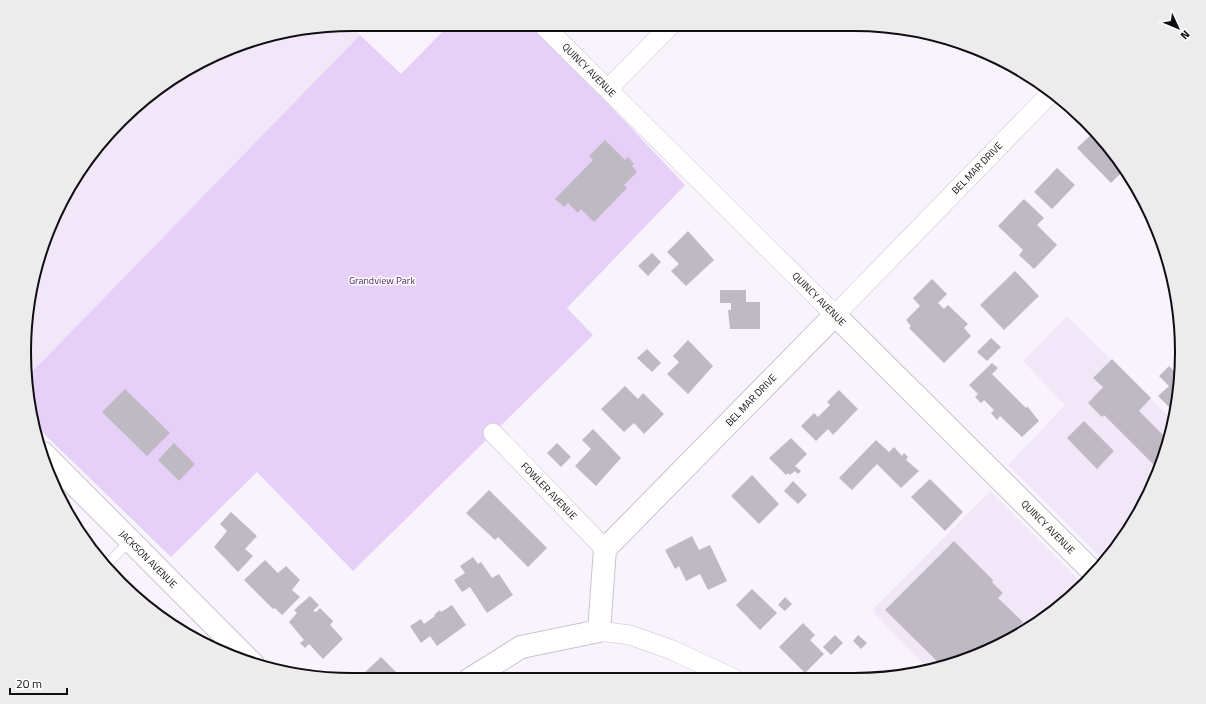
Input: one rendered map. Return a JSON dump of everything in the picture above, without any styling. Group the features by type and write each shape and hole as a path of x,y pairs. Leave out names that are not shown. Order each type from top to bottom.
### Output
{"street":[{"name":"QUINCY AVENUE","path":"549,31 1090,570"},
{"path":"608,90 665,31"},
{"name":"BEL MAR DRIVE","path":"605,549 1048,96"},
{"name":"FOWLER AVENUE","path":"493,434 605,549"},
{"name":"JACKSON AVENUE","path":"51,464 243,654"},
{"path":"599,631 605,549"},
{"path":"480,673 521,647 599,631 630,635 672,650 722,673"}],"lane":[{"path":"109,562 130,541"}],"shaded area":[{"path":"352,31 356,31 360,35 32,372 32,331 37,289 55,229 74,191 85,174 97,157 125,125 157,97 174,85 191,74 229,55 289,37"},
{"path":"1067,316 1169,417 1158,455 1142,494 1121,530 1101,557 1008,465 1065,405 1023,361"},
{"path":"990,491 1079,580 1049,607 1032,619 996,640 977,649 925,665 874,613 876,611 873,609"}],"green space":[{"name":"Grandview Park","path":"443,31 540,31 685,185 567,308 593,335 353,571 257,472 171,557 41,431 37,415 32,372 360,35 401,74"}],"building":[{"path":"1091,135 1121,173 1111,183 1077,148"},
{"path":"605,140 625,160 628,157 634,164 632,166 637,172 624,185 627,188 594,222 581,209 578,213 568,203 564,207 555,199 593,160 589,156"},
{"path":"1057,168 1075,185 1052,209 1034,192"},
{"path":"1024,199 1044,218 1037,225 1057,245 1034,269 1019,255 1023,250 998,226"},
{"path":"688,231 714,260 686,286 671,271 679,264 667,252"},
{"path":"652,253 661,262 648,276 638,266"},
{"path":"1015,271 1039,296 1004,330 980,305"},
{"path":"932,279 947,294 938,303 944,309 948,305 968,324 964,328 971,336 944,363 909,328 911,326 906,320 920,306 913,298"},
{"path":"720,290 746,290 746,302 760,302 760,329 730,329 728,310 731,310 731,303 720,303"},
{"path":"991,338 1001,347 987,361 977,352"},
{"path":"688,340 713,366 688,394 667,374 679,362 673,356"},
{"path":"647,349 661,363 652,372 637,358"},
{"path":"1112,359 1151,398 1139,411 1164,436 1154,465 1104,415 1102,417 1088,403 1103,387 1093,378"},
{"path":"992,363 998,368 992,374 1026,408 1027,406 1039,421 1022,437 1000,416 997,420 991,413 994,410 984,400 981,403 975,397 978,394 969,385"},
{"path":"1169,366 1174,371 1170,408 1158,396 1169,386 1159,376"},
{"path":"625,386 638,399 643,393 664,414 644,434 634,423 624,432 601,409"},
{"path":"125,389 170,433 147,456 102,412"},
{"path":"839,390 858,409 833,435 828,429 816,441 801,426 814,413 818,417 830,405 827,402"},
{"path":"1084,421 1114,451 1097,469 1067,438"},
{"path":"593,429 621,458 596,486 575,466 591,449 582,440"},
{"path":"791,438 807,454 795,466 801,471 798,474 795,471 790,475 788,473 786,475 769,458"},
{"path":"876,440 889,452 894,447 902,456 904,453 908,457 906,460 919,471 901,488 877,464 852,490 839,478"},
{"path":"174,443 195,464 179,481 158,460"},
{"path":"557,443 571,457 561,467 547,453"},
{"path":"752,475 779,504 759,524 731,496"},
{"path":"930,479 963,512 945,531 911,497"},
{"path":"793,481 807,495 798,504 784,491"},
{"path":"489,490 547,548 528,567 498,537 495,540 466,513"},
{"path":"231,512 257,536 245,549 253,556 238,572 214,547 227,531 220,524"},
{"path":"692,536 699,550 710,545 727,581 708,590 700,574 686,581 679,566 675,569 665,550"},
{"path":"954,541 993,580 992,582 1003,593 998,598 1023,622 1014,630 977,649 938,662 885,610"},
{"path":"473,557 478,564 481,562 492,578 499,574 513,595 487,613 470,587 462,592 454,580 465,573 460,566"},
{"path":"265,560 278,573 286,566 300,580 292,590 300,597 282,615 275,608 273,609 244,580"},
{"path":"752,589 777,613 760,630 736,605"},
{"path":"310,596 319,605 313,611 316,612 320,608 333,621 330,625 343,639 323,659 309,644 305,648 300,643 304,640 289,622 297,613 294,610"},
{"path":"785,597 792,604 785,611 778,605"},
{"path":"452,605 466,625 437,646 430,636 421,643 410,626 421,619 424,624 435,616 434,615 440,610 441,612"},
{"path":"803,623 815,635 810,640 824,654 805,673 779,647"},
{"path":"835,635 843,643 831,655 823,647"},
{"path":"858,635 867,643 861,649 853,641"},
{"path":"381,657 397,673 364,673"}]}
